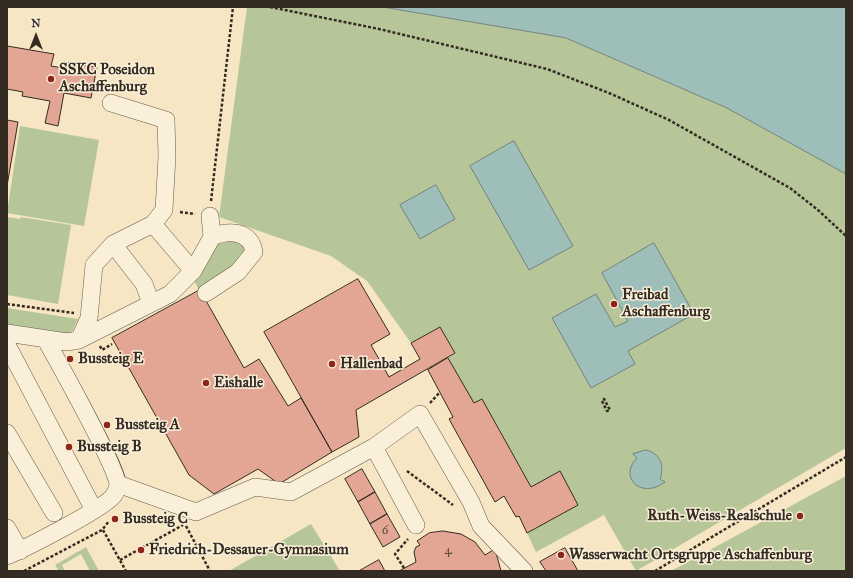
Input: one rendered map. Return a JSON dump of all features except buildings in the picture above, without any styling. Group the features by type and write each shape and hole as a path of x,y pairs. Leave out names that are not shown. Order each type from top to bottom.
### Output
{"street":[{"path":"79,340 89,318 94,265 113,244 153,224 164,210 167,156 166,120 111,103"},
{"path":"7,333 46,340 68,342 79,340 170,294 192,271 212,237 210,216"},
{"path":"153,224 192,271"},
{"path":"206,293 238,272 254,252 253,244 245,236 234,233 222,233 212,237"},
{"path":"113,244 144,284 151,303"},
{"path":"7,528 14,553 94,510 114,495 118,484 115,473 90,423 46,340"},
{"path":"7,344 94,510"},
{"path":"118,484 190,518 255,487 291,492 374,447 420,414 471,502 481,526 524,571"},
{"path":"7,433 54,513"},
{"path":"374,447 413,531"}],"path":[{"path":"164,210 210,216 233,7"},
{"path":"270,7 379,29 547,69 609,93 669,120 790,188 818,210 846,236"},
{"path":"7,304 80,314 89,318"},
{"path":"602,401 607,411 610,410 603,397"},
{"path":"655,571 846,456"},
{"path":"406,470 456,508"},
{"path":"120,560 190,518 210,571"},
{"path":"102,530 126,571"},
{"path":"404,568 395,554 413,531"}],"green space":[{"name":"Freibad Aschaffenburg","path":"247,7 383,7 566,38 727,108 846,174 846,448 636,571 604,515 536,552 519,516 516,517 505,496 495,502 449,419 453,417 428,370 455,353 440,327 411,343 367,281 331,256 219,217"},
{"path":"20,126 99,140 84,226 7,213"},
{"path":"7,217 20,219 21,217 71,225 58,304 7,295"},
{"path":"225,236 247,246 243,260 199,290 193,279 211,243"},
{"path":"7,308 78,319 72,332 68,335 7,325"},
{"name":"Ruth-Weiss-Realschule","path":"846,476 846,571 671,571"},
{"name":"Friedrich-Dessauer-Gymnasium","path":"311,524 340,571 229,571"},
{"path":"86,547 99,571 90,571 81,554 62,565 65,571 59,571 55,565"}],"water":[{"path":"383,7 846,7 846,174 727,108 566,38"},
{"path":"514,141 573,246 529,270 470,166"},
{"path":"436,185 455,219 420,239 400,205"},
{"path":"654,243 694,314 628,351 635,364 591,388 552,318 596,294 615,327 628,321 602,273"},
{"path":"646,450 655,454 660,460 662,469 660,479 665,482 648,489 635,484 631,479 630,472 632,465 637,458 633,454"}],"place":[{"name":"SSKC Poseidon Aschaffenburg","path":"51,79"},
{"name":"Freibad Aschaffenburg","path":"614,304"},
{"name":"Bussteig E","path":"70,359"},
{"name":"Hallenbad","path":"332,364"},
{"name":"Eishalle","path":"206,383"},
{"name":"Bussteig A","path":"107,425"},
{"name":"Bussteig B","path":"69,447"},
{"name":"Ruth-Weiss-Realschule","path":"800,516"},
{"name":"Bussteig C","path":"115,519"},
{"name":"Friedrich-Dessauer-Gymnasium","path":"141,550"},
{"name":"Wasserwacht Ortsgruppe Aschaffenburg","path":"561,555"}]}
